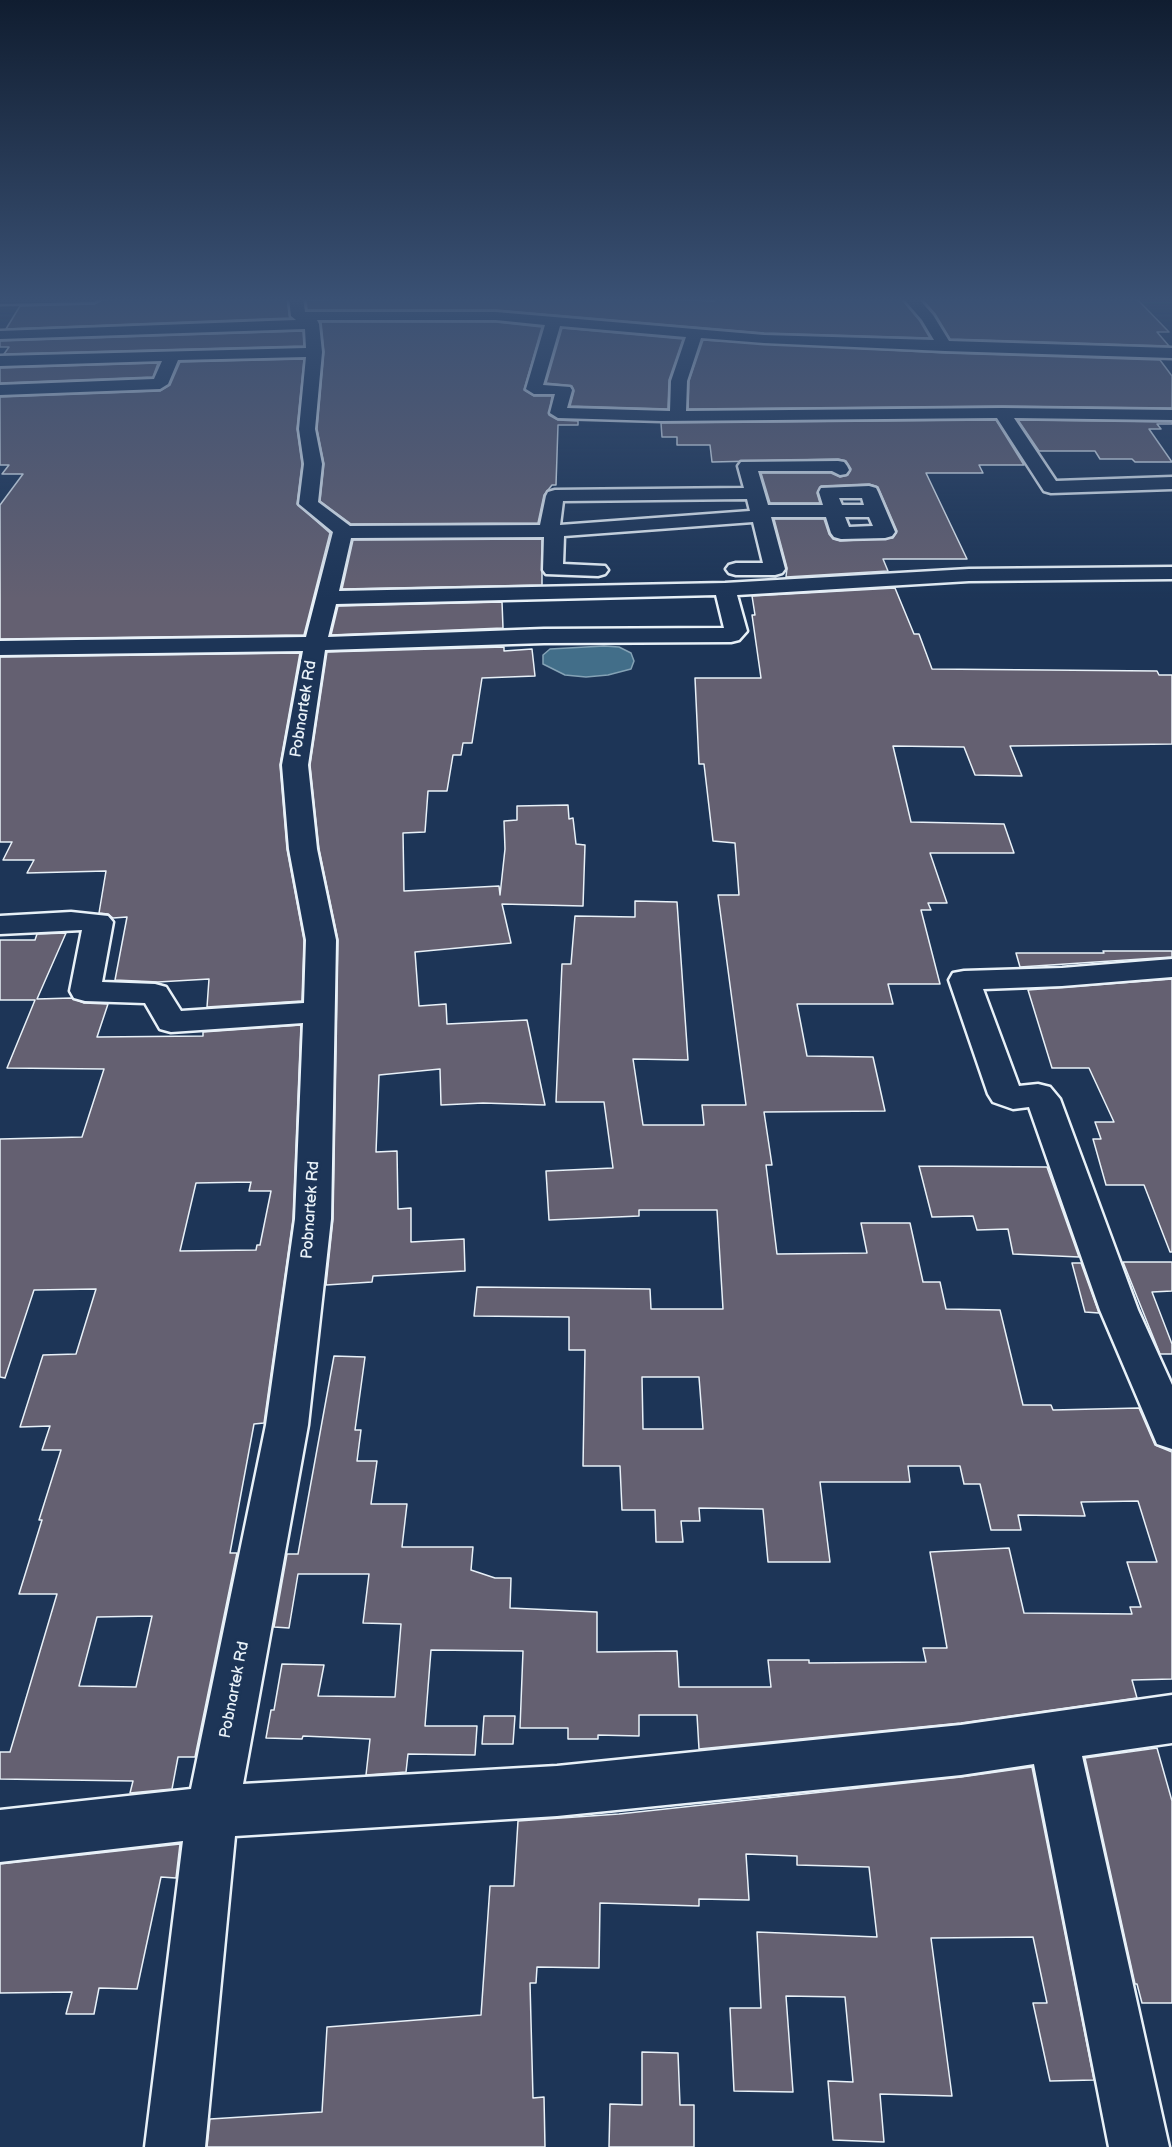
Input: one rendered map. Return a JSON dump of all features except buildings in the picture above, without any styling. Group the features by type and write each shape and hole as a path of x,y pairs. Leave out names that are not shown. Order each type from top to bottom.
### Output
{"street":[{"path":"306,398 307,429 313,464 308,504 340,526 343,532 551,531 759,507"},
{"path":"562,398 558,413 678,416 1002,413 1172,415"},
{"path":"678,398 678,416"},
{"path":"1002,413 1052,487 1151,484 1168,492"},
{"path":"775,569 747,466 838,466 840,470"},
{"path":"623,570 553,570 551,531 555,496 834,511 876,511"},
{"name":"Pobnartek Rd","path":"175,2147 212,1812 286,1425 313,1219 321,940 303,849 295,765 315,644 343,532"},
{"path":"721,579 775,569 876,568 873,559"},
{"path":"325,598 721,579 1172,573"},
{"path":"0,648 315,644 544,636 731,635 736,631 721,579"},
{"path":"0,925 71,921 98,922 85,991 155,994 171,1022 319,1011"},
{"path":"1172,968 1062,977 964,980 1005,1094 1013,1098 1038,1095 1043,1099 1119,1310 1172,1432"},
{"path":"0,1836 212,1812 558,1791 961,1750 1172,1719"},
{"path":"1053,1736 1139,2147"}],"water":[{"path":"619,647 631,653 634,661 631,669 608,675 586,677 565,675 543,664 543,655 550,649"}]}
